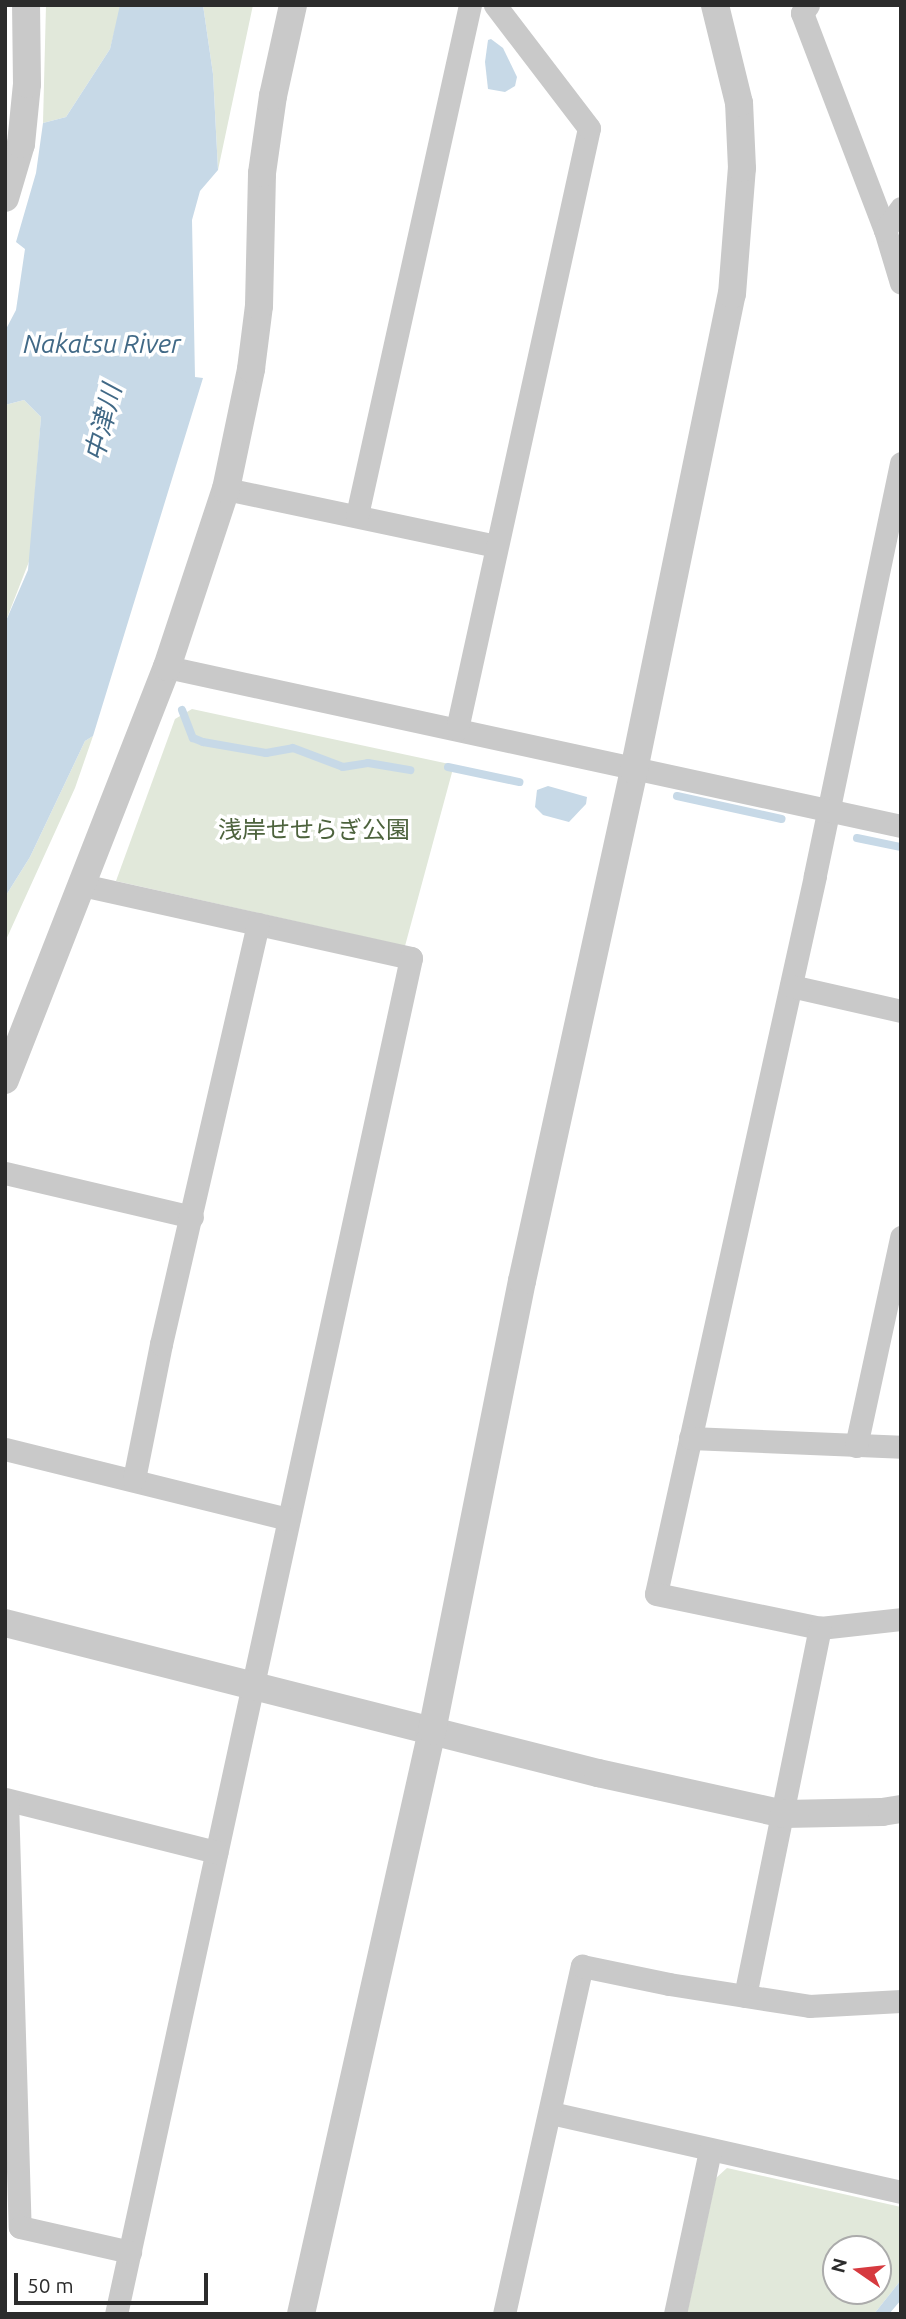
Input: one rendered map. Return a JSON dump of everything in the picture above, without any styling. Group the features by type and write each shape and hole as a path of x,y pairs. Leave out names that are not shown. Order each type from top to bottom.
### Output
{"street":[{"path":"5,198 21,144 27,84 26,5"},
{"path":"5,1080 167,667 226,489 251,369 259,306 262,173 273,96 293,5"},
{"path":"357,515 470,5"},
{"path":"457,729 589,128 495,5"},
{"path":"301,2314 432,1731 522,1281 634,770 732,294 740,234 742,168 739,103 715,5"},
{"path":"808,5 802,13 885,230 901,283"},
{"path":"885,230 901,208"},
{"path":"901,463 791,986 656,1594 820,1628 901,1619"},
{"path":"226,489 496,546"},
{"path":"167,667 901,826"},
{"path":"82,885 411,958 117,2314"},
{"path":"134,1479 258,924"},
{"path":"791,986 901,1011"},
{"path":"5,1173 192,1217"},
{"path":"856,1446 901,1237"},
{"path":"690,1438 901,1447"},
{"path":"5,1449 288,1519"},
{"path":"5,1623 598,1773 784,1814 901,1809"},
{"path":"745,1996 820,1628"},
{"path":"130,2252 20,2227 6,1800 216,1852"},
{"path":"504,2314 582,1966 809,2006 901,2001"},
{"path":"551,2113 901,2192"},
{"path":"674,2314 710,2151"}],"green space":[{"path":"46,5 120,5 120,10 110,49 66,117 43,123"},
{"path":"203,5 253,5 218,170 213,74"},
{"path":"24,400 41,417 30,559 5,623 5,405"},
{"name":"浅岸せせらぎ公園","path":"192,709 454,765 405,946 116,881 175,719"},
{"path":"93,736 75,788 5,942 5,897 30,857 85,741"},
{"path":"727,2168 901,2207 901,2280 892,2291 892,2235 822,2235 822,2305 881,2305 874,2314 687,2314 716,2178"}],"water":[{"name":"Nakatsu River","path":"120,5 203,5 213,74 218,170 200,191 192,220 195,377 203,378 93,736 85,741 30,857 5,897 5,623 28,570 41,417 24,400 5,405 5,331 16,310 25,249 16,242 36,173 43,123 66,117 110,49"},
{"path":"491,39 503,48 517,77 515,86 505,92 488,89 485,62 488,40"},
{"path":"548,786 587,797 586,804 569,822 543,815 535,807 537,790"},
{"path":"901,2280 901,2300 889,2314 874,2314 881,2305 892,2305 892,2291"}],"waterway":[{"path":"182,710 193,738 203,742 266,753 293,748 343,767 368,763 410,770"},
{"path":"448,767 519,782"},
{"path":"677,796 782,819"},
{"path":"857,838 901,847"}],"water label":[{"name":"中津川","path":"103,423"}]}
